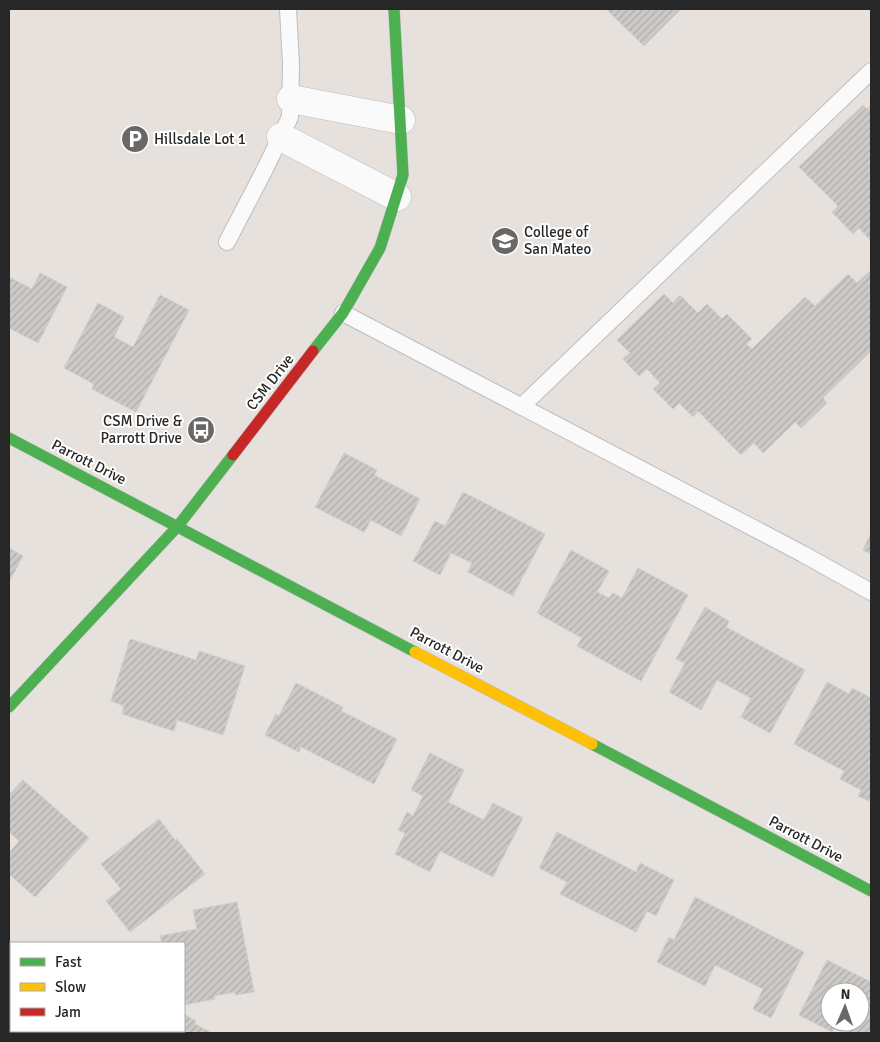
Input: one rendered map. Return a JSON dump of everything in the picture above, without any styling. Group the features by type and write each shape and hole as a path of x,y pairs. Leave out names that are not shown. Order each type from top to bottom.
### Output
{"street":[{"name":"CSM Drive","path":"9,707 178,526 343,313 380,248 404,175 394,9"},
{"path":"291,99 401,120"},
{"path":"281,137 397,197"},
{"name":"Parrott Drive","path":"9,438 871,891"}],"lane":[{"path":"227,242 290,117 288,9"},
{"path":"522,406 871,71"},
{"path":"343,313 803,554 871,592"}],"building":[{"path":"606,9 681,9 644,46"},
{"path":"863,105 867,109 871,105 871,241 859,228 853,234 832,212 838,206 799,167"},
{"path":"871,270 871,351 823,398 827,403 801,428 795,422 763,453 754,443 741,455 698,411 693,417 679,403 673,409 653,389 660,383 647,369 639,376 623,359 630,353 617,340 664,294 673,303 680,295 698,313 707,304 722,319 727,314 752,339 746,344 752,349 805,297 815,306 848,274 857,283"},
{"path":"40,273 67,287 38,343 9,328 9,277 32,289"},
{"path":"160,295 189,310 136,412 92,389 94,384 64,368 98,303 124,317 114,337 133,347"},
{"path":"344,453 377,470 374,475 420,499 401,536 371,520 364,532 315,507"},
{"path":"463,492 545,534 513,596 468,572 472,563 451,553 440,575 413,561 435,521 445,526"},
{"path":"871,533 871,554 863,550"},
{"path":"9,548 23,556 9,582"},
{"path":"571,550 609,571 597,592 609,598 613,593 622,598 638,568 688,595 641,681 577,646 582,638 537,613"},
{"path":"705,607 729,621 726,627 805,670 770,733 741,717 751,698 717,680 701,710 669,692 685,663 676,659"},
{"path":"130,639 196,660 199,651 245,666 223,735 177,720 174,731 122,714 124,706 111,701"},
{"path":"827,682 849,694 852,688 871,698 871,802 858,796 861,790 840,779 844,771 794,744"},
{"path":"296,683 343,707 341,711 397,739 374,784 301,747 299,752 265,735 276,714 279,716"},
{"path":"430,753 464,770 448,802 484,820 493,803 523,818 493,877 440,851 430,872 395,854 405,833 398,830 407,812 413,816 423,796 411,790"},
{"path":"23,780 89,838 35,897 9,874 9,853 19,841 9,832 9,795"},
{"path":"159,819 205,874 130,932 106,901 121,889 101,864"},
{"path":"557,832 636,872 640,863 674,880 656,916 647,911 636,932 560,894 567,882 539,868"},
{"path":"695,897 804,952 771,1018 753,1009 763,989 715,965 705,986 657,962 669,937 674,940"},
{"path":"237,902 254,992 235,995 235,992 214,996 215,999 185,1005 185,942 162,942 160,936 197,929 193,910"},
{"path":"827,960 871,982 871,1033 850,1032 870,1032 870,982 820,982 820,1026 799,1015"},
{"path":"185,1015 196,1021 195,1024 212,1033 164,1033 185,1032"}],"traffic: fast":[{"path":"313,351 343,313 380,248 403,175 394,9"},
{"path":"9,438 415,652"},
{"path":"9,707 178,526 233,455"},
{"path":"592,744 871,891"}],"traffic: slow":[{"path":"415,652 592,744"}],"traffic: jam":[{"path":"233,455 313,351"}],"place":[{"name":"Hillsdale Lot 1","path":"135,139"},
{"name":"College of San Mateo","path":"505,241"},
{"name":"CSM Drive & Parrott Drive","path":"201,430"}]}
